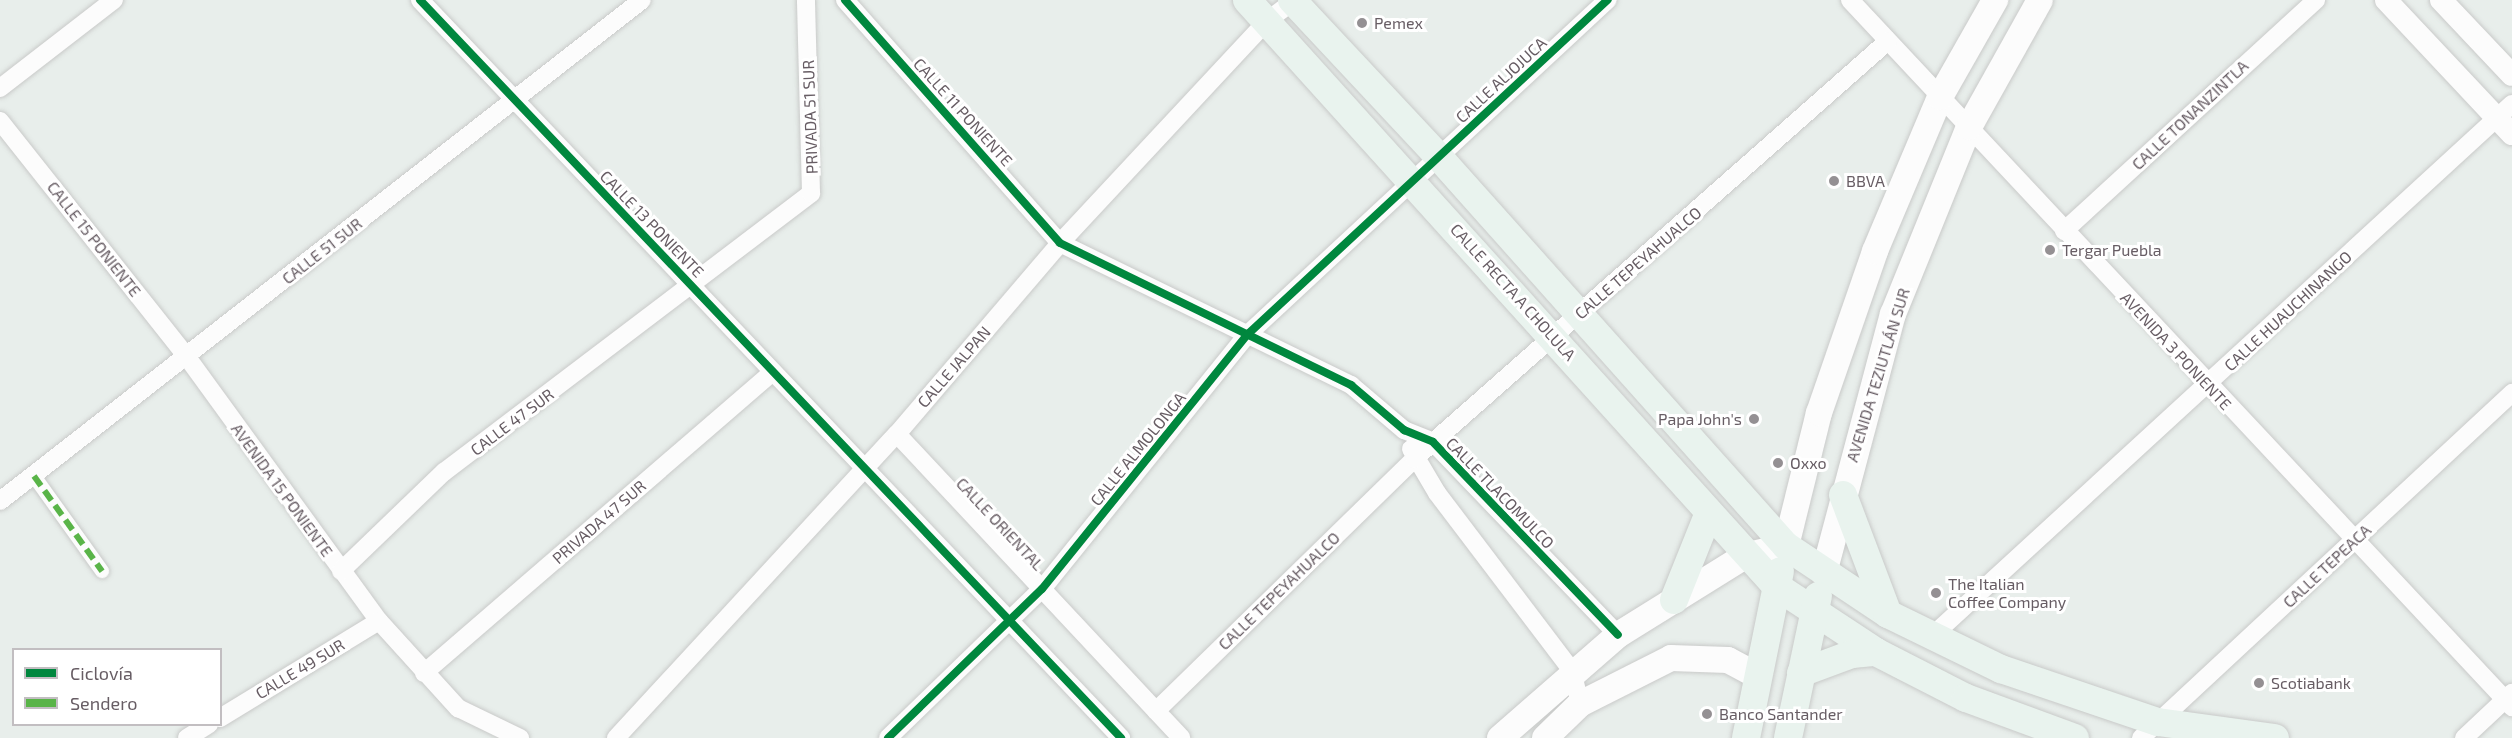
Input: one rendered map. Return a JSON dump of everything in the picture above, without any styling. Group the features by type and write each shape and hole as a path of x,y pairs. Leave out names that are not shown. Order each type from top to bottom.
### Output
{"main road":[{"name":"CALLE RECTA A CHOLULA","path":"1247,0 1554,338 1745,556 1776,586 1876,652 1966,698 2075,738"},
{"path":"1293,0 1581,314 1786,546 1887,614 1930,638 2149,730 2275,738"},
{"path":"1746,738 1776,586 1819,413 1856,302 1940,97 1995,0"},
{"name":"AVENIDA TEZIUTLÁN SUR","path":"1788,738 1814,612 1893,314 1969,127 2040,0"},
{"path":"1844,495 1887,614"},
{"path":"1674,600 1708,515"},
{"path":"1500,738 1572,671 1618,635 1745,556 1786,546"},
{"path":"1801,673 1852,654 1876,652"},
{"path":"1545,738 1580,704 1638,670 1671,658 1728,660 1758,676"}],"street":[{"path":"0,88 114,0"},
{"name":"CALLE 13 PONIENTE","path":"420,0 513,101 694,285 773,372 867,465"},
{"name":"CALLE 51 SUR","path":"0,501 642,0"},
{"name":"PRIVADA 51 SUR","path":"694,285 811,193 806,0"},
{"name":"CALLE 11 PONIENTE","path":"845,0 1060,243"},
{"name":"CALLE JALPAN","path":"616,738 897,434 1060,243 1267,21 1293,0"},
{"name":"CALLE ALJOJUCA","path":"1412,180 1608,0"},
{"name":"AVENIDA 3 PONIENTE","path":"1850,0 2352,542 2510,700"},
{"name":"CALLE TONANZINTLA","path":"2064,231 2316,0"},
{"path":"2386,0 2507,119"},
{"path":"2441,0 2512,75"},
{"name":"CALLE TEPEYAHUALCO","path":"1156,711 1414,459 1554,338 1888,41"},
{"name":"CALLE HUAUCHINANGO","path":"1930,638 2207,386 2507,119"},
{"name":"CALLE 15 PONIENTE","path":"0,121 187,357"},
{"name":"CALLE ALMOLONGA","path":"888,738 1013,621 1042,589 1248,334 1412,180"},
{"name":"CALLE TLACOMULCO","path":"1060,243 1351,385 1404,430 1433,442 1618,635"},
{"name":"CALLE 47 SUR","path":"341,571 444,472 694,285"},
{"name":"AVENIDA 15 PONIENTE","path":"187,357 341,571 424,673 458,708 520,738"},
{"name":"PRIVADA 47 SUR","path":"424,673 773,372"},
{"name":"CALLE TEPEACA","path":"2149,730 2512,393"},
{"path":"1404,430 1414,459 1572,671 1580,704"},
{"name":"CALLE ORIENTAL","path":"897,434 1181,738"},
{"path":"867,465 1121,738"},
{"path":"34,476 102,571"},
{"name":"CALLE 49 SUR","path":"222,716 380,621"},
{"path":"2464,738 2510,700"},
{"path":"187,738 206,726"}],"marked path":[{"path":"34,476 102,571"}],"cycle path":[{"path":"420,0 1121,738"},
{"path":"845,0 1060,243 1351,385 1404,430 1433,442 1618,635"},
{"path":"888,738 1042,589 1248,334 1608,0"}],"place":[{"name":"Pemex","path":"1362,23"},
{"name":"BBVA","path":"1834,181"},
{"name":"Tergar Puebla","path":"2050,250"},
{"name":"Papa John's","path":"1754,419"},
{"name":"Oxxo","path":"1778,463"},
{"name":"The Italian Coffee Company","path":"1936,593"},
{"name":"Scotiabank","path":"2259,683"},
{"name":"Banco Santander","path":"1707,714"}]}
